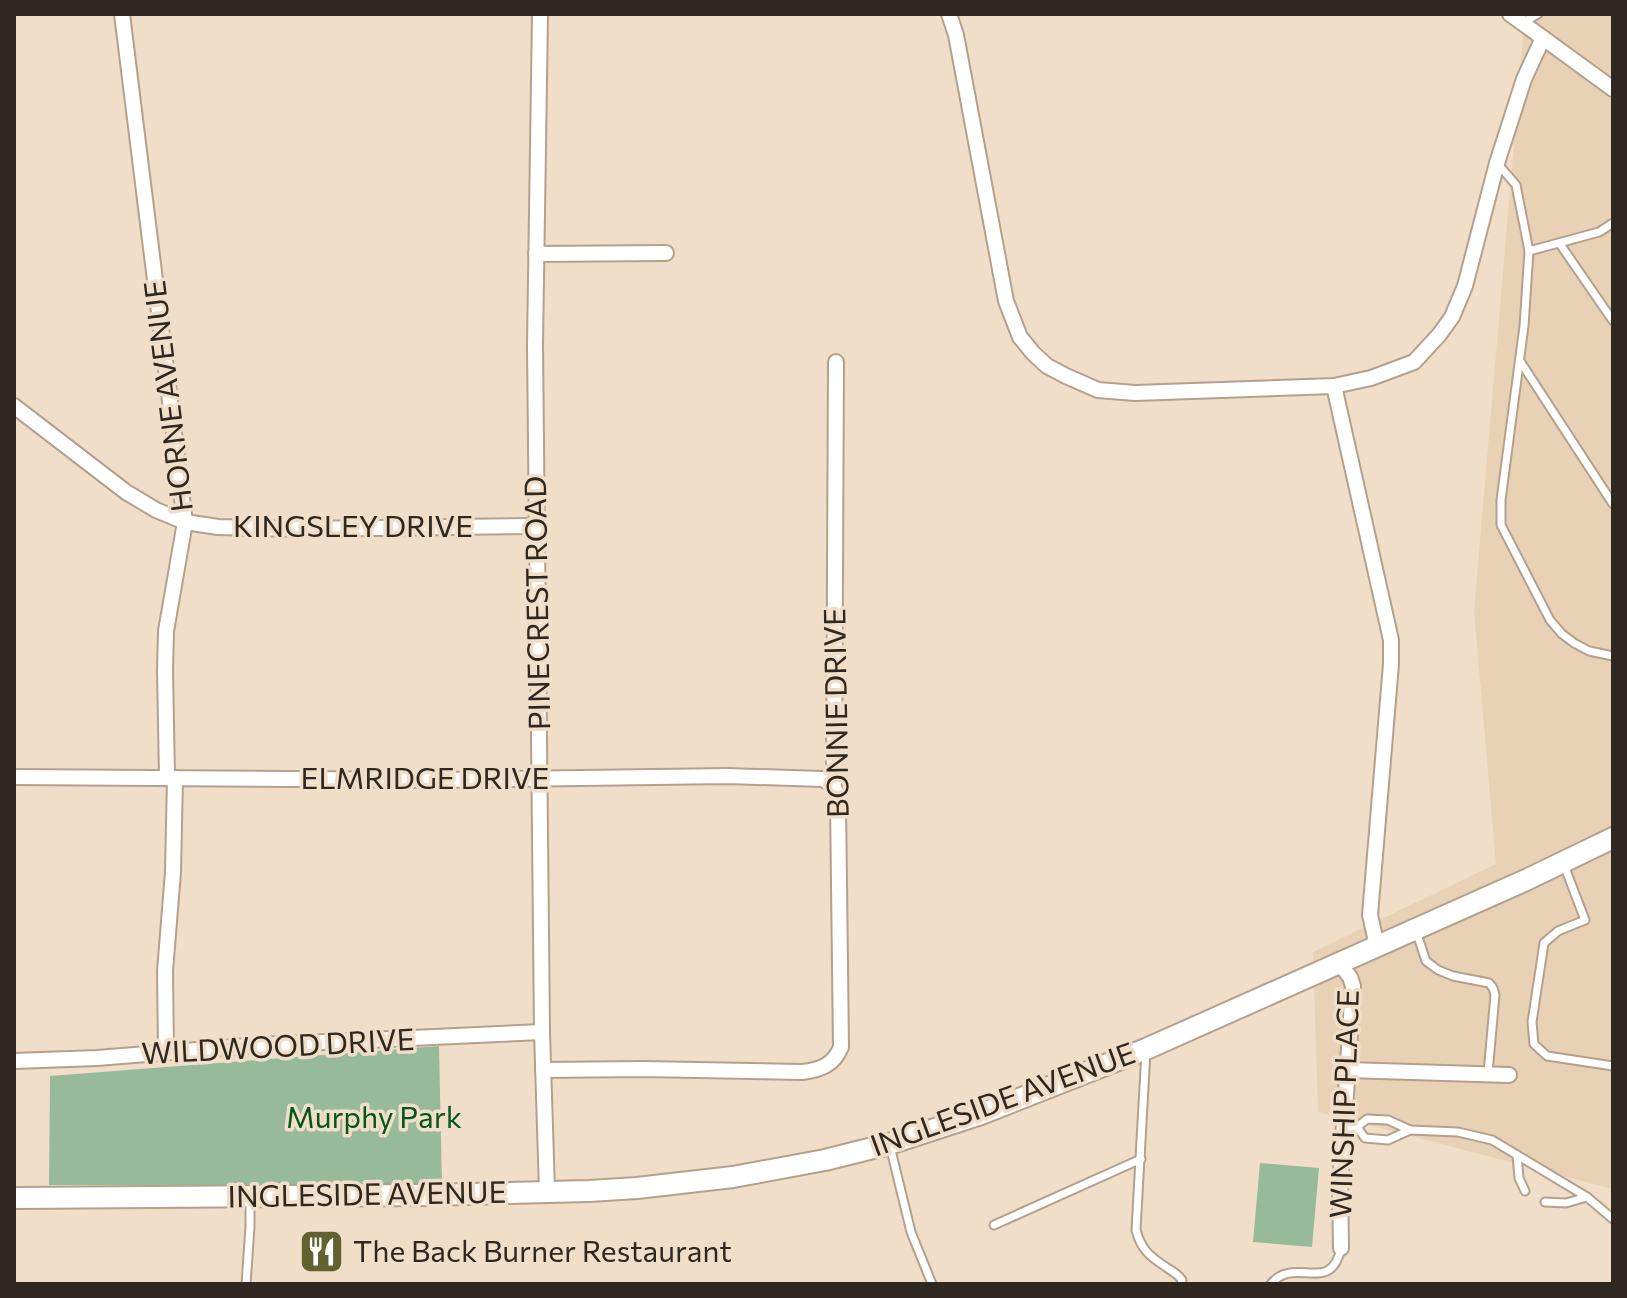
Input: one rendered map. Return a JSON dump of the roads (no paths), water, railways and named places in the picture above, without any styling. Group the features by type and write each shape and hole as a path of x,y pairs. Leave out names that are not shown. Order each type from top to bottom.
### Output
{"street":[{"name":"HORNE AVENUE","path":"122,14 185,522 166,631 173,872 165,971 166,1053"},
{"name":"PINECREST ROAD","path":"540,14 535,345 536,526 547,1191"},
{"path":"949,14 956,35 1006,301 1020,337 1047,366 1066,376 1098,390 1135,393 1334,386 1371,378 1414,362 1452,317 1465,286 1497,163 1524,79 1543,38"},
{"path":"1516,18 1613,89"},
{"path":"536,254 666,253"},
{"name":"BONNIE DRIVE","path":"543,1070 802,1072 818,1070 838,1056 841,1047 838,802 834,786 836,362"},
{"path":"1334,386 1391,640 1370,915 1377,946"},
{"name":"KINGSLEY DRIVE","path":"14,406 126,492 156,510 185,522 218,527 296,529 536,526"},
{"name":"ELMRIDGE DRIVE","path":"14,777 306,780 728,776 823,779 834,786"},
{"name":"INGLESIDE AVENUE","path":"14,1198 428,1195 637,1188 733,1177 825,1160 889,1144 981,1114 1146,1049 1613,838"},
{"name":"WINSHIP PLACE","path":"1339,963 1353,986 1347,1070 1350,1127 1340,1186 1341,1248"},
{"name":"WILDWOOD DRIVE","path":"14,1061 97,1058 259,1045 542,1032"},
{"path":"1347,1070 1509,1075"}],"lane":[{"path":"1516,18 1538,14"},
{"path":"1497,163 1516,185 1529,251 1524,326 1501,500 1501,525 1550,620 1562,634 1589,651 1613,656"},
{"path":"1529,251 1599,232 1613,223"},
{"path":"1560,244 1613,321"},
{"path":"1520,361 1613,504"},
{"path":"1563,862 1585,920 1558,931 1544,943 1532,1022 1534,1044 1547,1056 1613,1066"},
{"path":"1415,929 1426,961 1438,970 1489,983 1493,988 1488,1075"},
{"path":"1146,1049 1136,1230 1139,1243 1151,1256 1178,1275 1181,1284"},
{"path":"1410,1130 1388,1140 1365,1138 1350,1127 1367,1119 1388,1120 1410,1130 1458,1132 1492,1140 1587,1197 1613,1219"},
{"path":"889,1144 911,1232 932,1284"},
{"path":"1517,1155 1519,1178 1525,1191"},
{"path":"994,1225 1141,1159"},
{"path":"246,1284 250,1197"},
{"path":"1545,1202 1566,1203 1587,1197"},
{"path":"1271,1284 1286,1274 1326,1273 1335,1267 1341,1248"}],"place":[{"name":"The Back Burner Restaurant","path":"322,1252"}],"park label":[{"name":"Murphy Park","path":"374,1118"}]}
